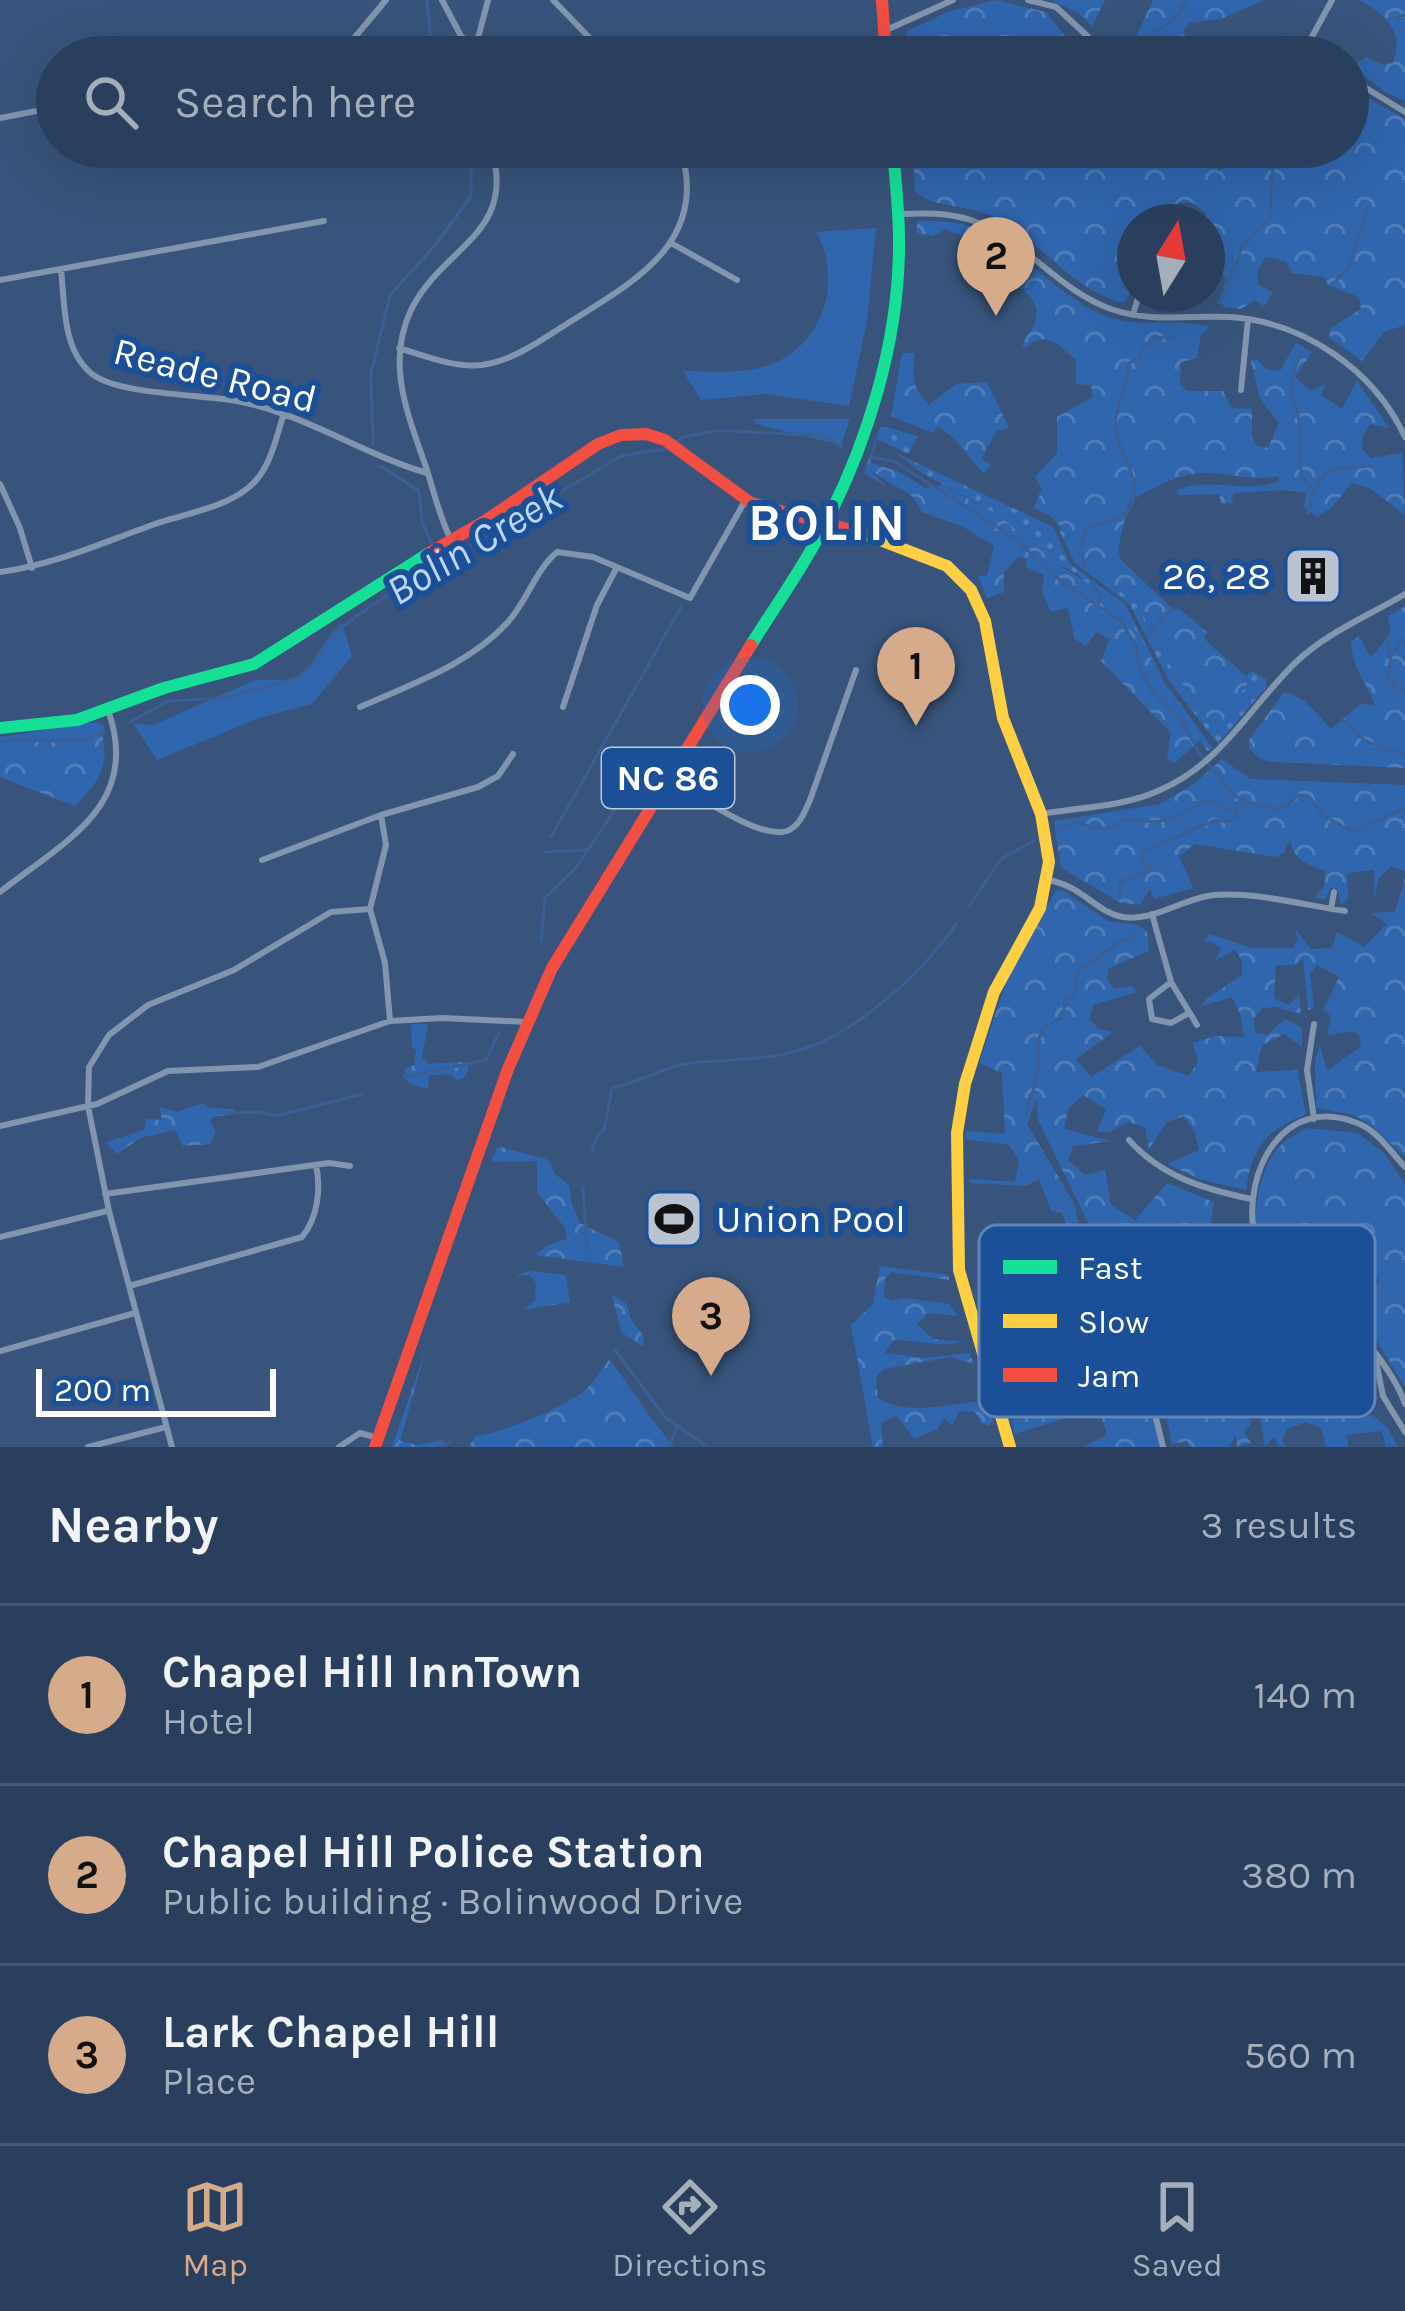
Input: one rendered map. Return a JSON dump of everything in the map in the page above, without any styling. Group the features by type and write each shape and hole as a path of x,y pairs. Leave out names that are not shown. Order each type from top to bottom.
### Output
{"street":[{"path":"356,36 386,0"},
{"path":"442,0 461,36"},
{"path":"477,36 488,0"},
{"path":"553,0 588,36"},
{"path":"881,0 884,36"},
{"path":"884,31 953,0"},
{"path":"1028,0 1056,7 1087,36"},
{"path":"1312,36 1332,0"},
{"path":"1369,90 1405,112"},
{"path":"0,118 36,111"},
{"path":"451,540 400,389 399,348 420,295 478,233 493,210 496,168"},
{"path":"399,348 458,364 498,362 641,277 671,243 686,198 682,168"},
{"name":"NC 86","path":"376,1442 527,1022 582,915 825,524 862,441 879,383 895,295 895,168"},
{"path":"898,214 940,213 973,220 1016,244 1065,286 1109,309 1133,315 1248,319 1291,331 1337,356 1381,396 1402,421 1405,437"},
{"path":"0,280 324,221"},
{"path":"671,243 737,280"},
{"name":"Reade Road","path":"62,270 67,328 89,372 125,387 242,402 284,413 427,473"},
{"path":"1241,390 1248,319"},
{"path":"0,572 32,568 249,488 264,469 284,413"},
{"path":"0,728 76,720 273,655 598,443 621,435 656,436 682,450 745,501 914,550 947,566 966,582 985,621 1007,733 1041,814 1048,880 1040,908 994,992 965,1084 957,1132 959,1270 979,1339"},
{"path":"0,484 32,568"},
{"path":"360,707 485,645 511,618 542,567 557,552 592,557 690,598 745,501"},
{"path":"562,707 598,605 616,569"},
{"path":"1041,814 1138,799 1175,783 1210,757 1314,646 1405,594"},
{"path":"668,779 746,823 788,831 801,820 810,800 856,670"},
{"path":"0,892 101,807 116,777 119,755 108,710"},
{"path":"262,860 381,814 478,787 498,776 513,754"},
{"path":"381,814 386,845 370,909 385,963 390,1021"},
{"path":"1048,880 1075,887 1116,915 1152,914 1192,898 1221,895 1346,911"},
{"path":"1331,909 1334,892"},
{"path":"172,1447 105,1194 88,1106 89,1067 97,1048 126,1020 163,998 234,970 331,912 370,909"},
{"path":"1152,914 1171,982 1197,1025"},
{"path":"1171,982 1149,999 1152,1019 1171,1023 1189,1013"},
{"path":"0,1126 88,1106 168,1071 258,1067 390,1021 527,1022"},
{"path":"1314,1024 1307,1070 1314,1119"},
{"path":"1253,1225 1251,1199 1259,1167 1272,1144 1314,1119 1358,1123 1405,1167"},
{"path":"1129,1140 1179,1178 1251,1199"},
{"path":"105,1194 316,1165 350,1166"},
{"path":"128,1286 302,1237 313,1218 316,1165"},
{"path":"0,1237 109,1211"},
{"path":"0,1351 136,1313"},
{"path":"1375,1358 1405,1404"},
{"path":"1375,1358 1383,1396 1405,1432"},
{"path":"1001,1417 1010,1447"},
{"path":"1157,1417 1163,1447"},
{"path":"88,1447 167,1427"},
{"path":"338,1447 360,1433 376,1442"}],"green space":[{"path":"995,0 1046,12 1065,36 907,36 907,31 948,12"},
{"path":"1051,0 1105,0 1092,26"},
{"path":"1153,0 1264,0 1221,19 1189,23 1185,36 1137,36"},
{"path":"1359,0 1405,0 1405,101 1369,80 1369,58 1383,65 1393,63 1396,52 1394,33 1377,11"},
{"path":"1369,99 1405,119 1405,325 1384,332 1362,361 1329,337 1331,328 1361,309 1359,297 1328,285 1324,277 1292,273 1286,261 1265,257 1257,272 1258,285 1273,292 1264,306 1255,300 1241,309 1225,307 1225,204 1117,204 1117,301 1085,286 1022,235 987,214 923,197 915,191 914,168 1369,168"},
{"path":"921,221 957,223 987,235 1071,297 1108,317 1210,327 1201,334 1197,358 1181,362 1180,385 1188,391 1223,391 1232,408 1252,409 1252,436 1257,446 1268,448 1279,423 1260,399 1251,361 1257,359 1266,369 1280,371 1296,343 1312,352 1295,377 1310,391 1326,384 1321,395 1342,409 1357,381 1389,428 1370,424 1362,449 1371,458 1402,453 1405,515 1370,488 1352,483 1317,517 1304,507 1306,493 1233,493 1232,504 1220,503 1220,494 1179,495 1175,491 1203,485 1267,485 1279,481 1279,476 1192,474 1129,502 1118,548 1120,559 1249,681 1220,725 1213,726 1172,669 1137,603 1082,565 1063,530 1052,517 1034,508 1042,489 1035,477 1057,453 1057,417 1093,397 1091,385 1076,384 1076,360 1057,344 1044,339 1023,349 1036,308 1007,274 999,252 946,229 932,236 917,233"},
{"path":"876,228 867,321 849,406 766,394 701,400 683,371 759,368 780,360 811,333 827,295 825,252 816,232"},
{"path":"902,353 915,353 914,382 929,405 956,384 987,382 1009,428 996,431 982,459 991,465 984,474 945,431 938,427 933,433 891,416"},
{"path":"754,419 850,419 841,445 756,424"},
{"path":"880,428 917,436 909,454 877,439 868,469 887,487 864,473"},
{"path":"898,454 1053,527 1070,564 1125,604 1166,683 1078,574 1057,564 998,515 922,473"},
{"path":"870,463 900,472 925,488 942,485 998,515 1057,564 1113,598 1202,738 1175,763 1167,758 1171,733 1101,661 1109,639 1096,632 1086,646 1075,639 1068,608 1051,612 1042,592 1044,575 1026,567 1027,559 1019,556 1004,572 1004,592 987,598 978,576 987,576 994,546 962,526 922,512 912,496 868,469"},
{"path":"1058,528 1082,565 1137,603 1172,669 1213,726 1198,635 1173,611 1178,608 1207,632 1204,639 1246,676 1252,671 1266,679 1267,686 1218,744 1169,681 1130,605 1075,563"},
{"path":"1405,606 1405,768 1275,762 1260,759 1249,748 1249,740 1284,692 1304,702 1331,729 1361,704 1375,705 1357,668 1351,642 1359,636 1371,658 1391,633 1388,616"},
{"path":"342,623 352,656 312,704 259,718 157,760 133,723 153,725 255,680 295,680"},
{"path":"1166,684 1213,749 1207,751"},
{"path":"100,723 103,737 102,769 75,806 0,777 0,737"},
{"path":"103,724 105,732 90,737 27,740 0,747 0,740 13,737"},
{"path":"1222,759 1250,779 1405,785 1405,871 1391,866 1379,878 1374,900 1374,870 1347,873 1348,899 1341,904 1337,889 1330,888 1325,900 1315,897 1324,887 1326,871 1298,857 1290,838 1284,853 1275,857 1195,844 1179,856 1193,888 1154,899 1150,888 1140,905 1121,903 1061,868 1054,821 1160,804"},
{"path":"1405,877 1405,1157 1370,1124 1353,1115 1316,1108 1315,1060 1320,1045 1327,1071 1361,1046 1353,1031 1327,1035 1331,1016 1323,1010 1339,977 1317,965 1310,974 1314,1008 1308,1010 1303,958 1297,965 1276,965 1274,998 1288,1005 1299,995 1301,1014 1263,1008 1253,1019 1256,1033 1267,1035 1285,1019 1302,1028 1302,1047 1284,1034 1262,1045 1256,1072 1297,1070 1306,1114 1264,1141 1252,1162 1246,1190 1199,1179 1167,1164 1199,1150 1184,1116 1167,1122 1149,1149 1145,1127 1128,1122 1109,1132 1097,1132 1106,1109 1083,1095 1068,1109 1064,1129 1111,1141 1073,1146 1068,1160 1085,1175 1105,1170 1111,1205 1135,1220 1167,1183 1214,1202 1210,1225 1089,1225 1038,1120 1037,1098 1027,1124 1075,1205 1079,1225 1067,1225 1062,1213 1051,1211 1039,1179 1026,1186 971,1183 968,1179 1015,1182 1019,1160 1009,1145 965,1139 966,1131 1005,1134 1002,1073 979,1063 1008,976 1055,892 1062,890 1108,921 1138,925 1147,932 1149,951 1109,968 1107,979 1114,989 1132,986 1136,992 1093,1005 1089,1019 1099,1029 1113,1032 1076,1059 1091,1077 1140,1046 1157,1065 1189,1076 1198,1062 1193,1043 1216,1036 1244,1037 1232,997 1202,1006 1242,975 1242,960 1235,950 1215,961 1221,948 1210,941 1204,943 1209,934 1252,948 1293,948 1298,940 1295,929 1311,949 1332,948 1337,932 1364,947 1387,924 1371,913 1395,912"},
{"path":"411,1024 428,1024 422,1057 428,1064 462,1062 469,1067 464,1078 429,1075 428,1088 408,1081 405,1069 414,1065 416,1051"},
{"path":"203,1103 234,1109 233,1114 213,1117 210,1122 216,1131 210,1144 183,1146 175,1130 140,1138 117,1154 106,1142 144,1130 146,1119 162,1120 159,1107 177,1112"},
{"path":"1307,1128 1358,1133 1384,1153 1405,1184 1405,1387 1375,1339 1379,1280 1375,1277 1375,1225 1256,1225 1263,1177 1282,1144"},
{"path":"501,1147 549,1160 555,1174 569,1185 580,1223 619,1242 624,1267 535,1255 567,1239 565,1228 537,1192 537,1161 491,1162"},
{"path":"880,1266 949,1275 949,1280 892,1272 885,1278 884,1296 891,1301 905,1298 949,1304 958,1316 928,1313 917,1324 933,1339 961,1342 894,1340 885,1353 924,1358 969,1353 974,1364 951,1357 884,1369 876,1377 878,1398 917,1408 979,1402 979,1417 992,1417 989,1426 981,1423 975,1412 959,1411 952,1426 943,1418 938,1429 914,1439 896,1415 881,1424 883,1447 873,1447 851,1325 873,1304"},
{"path":"528,1271 566,1275 570,1302 523,1310 535,1300 536,1283 530,1275 515,1276"},
{"path":"612,1295 627,1304 630,1318 644,1337 643,1347 621,1332"},
{"path":"426,1349 400,1441 417,1445 442,1440 446,1447 392,1447"},
{"path":"609,1360 675,1447 468,1447 476,1436 516,1425 574,1398"},
{"path":"1026,1417 1084,1417 1014,1434 1012,1420"},
{"path":"1101,1417 1153,1417 1160,1447 1084,1447 1107,1434"},
{"path":"1166,1417 1249,1417 1251,1424 1244,1432 1251,1443 1237,1447 1236,1435 1229,1447 1189,1447 1187,1441 1172,1444"},
{"path":"1260,1417 1374,1417 1387,1427 1398,1447 1386,1447 1382,1431 1346,1435 1349,1447 1326,1447 1321,1428 1306,1422 1287,1429 1282,1440 1286,1447 1279,1447 1274,1437 1265,1447"}],"waterway":[{"path":"427,0 431,36"},
{"path":"1155,32 1178,16 1187,0"},
{"path":"1397,18 1405,15"},
{"path":"373,444 371,374 390,295 471,196 471,168"},
{"path":"1225,288 1243,245 1270,216 1273,168"},
{"path":"1334,283 1348,269 1367,209"},
{"path":"1086,568 1080,551 1085,530 1127,513 1133,502 1134,481 1116,422 1129,363 1151,341 1171,337"},
{"path":"1302,352 1292,388 1300,424 1301,472 1314,490"},
{"name":"Bolin Creek","path":"130,722 168,701 225,698 297,678 333,633 381,599 621,456 664,449 684,437 718,430 823,436 842,447"},
{"name":"Bolin Creek","path":"872,457 895,462 1015,538 1053,575 1122,622 1152,691 1181,719 1198,751 1233,794 1247,803 1281,809 1299,795 1310,798 1324,816 1353,832 1405,808"},
{"path":"381,466 419,491 422,522 431,542"},
{"path":"1308,513 1314,490 1328,470 1370,466"},
{"path":"1092,584 1101,597 1097,606"},
{"path":"551,837 681,607"},
{"path":"1150,632 1170,611"},
{"path":"1388,635 1389,657"},
{"path":"1405,639 1391,656 1388,676 1405,690"},
{"path":"1341,718 1369,742 1405,753"},
{"name":"Bolin Creek","path":"0,741 67,741 104,732"},
{"path":"541,941 545,898 575,869 629,789"},
{"path":"1059,830 1075,822 1111,828 1129,820 1160,821 1208,799 1232,811 1246,803"},
{"path":"1120,896 1120,882 1152,870 1142,860 1144,851 1216,820 1229,822 1237,817 1237,810"},
{"path":"969,906 1001,859 1034,841"},
{"path":"545,852 589,850"},
{"path":"592,1152 604,1130 612,1088 681,1065 773,1056 822,1042 887,999 926,962 956,924"},
{"path":"1026,1115 1037,1076 1040,1035 1063,1017 1065,1001 1075,994 1076,973 1119,942 1132,939 1134,933"},
{"path":"404,1077 486,1060 499,1033"},
{"path":"225,1113 276,1116 362,1094"},
{"path":"583,1187 587,1251"},
{"path":"615,1350 665,1417 708,1447"},
{"path":"669,1447 677,1427"},
{"path":"440,1447 451,1442"}],"traffic: fast":[{"path":"751,645 820,534 878,392 898,278 895,168"},
{"path":"0,728 77,720 164,688 254,664 429,553"}],"traffic: slow":[{"path":"862,533 947,566 971,590 985,621 1003,718 1041,814 1049,862 1040,908 994,992 965,1084 957,1133 959,1270 979,1339"},
{"path":"1001,1417 1010,1447"}],"traffic: jam":[{"path":"882,0 885,36"},
{"path":"429,553 598,444 621,435 646,434 665,440 751,503 862,533"},
{"path":"375,1447 508,1069 552,968 751,645"}],"place":[{"name":"Chapel Hill Police Station","path":"996,316"},
{"name":"26, 28","path":"1313,576"},
{"name":"Chapel Hill InnTown","path":"916,726"},
{"name":"Union Pool","path":"674,1219"},
{"name":"Lark Chapel Hill","path":"711,1376"}],"district":[{"name":"BOLIN","path":"828,523"}]}
